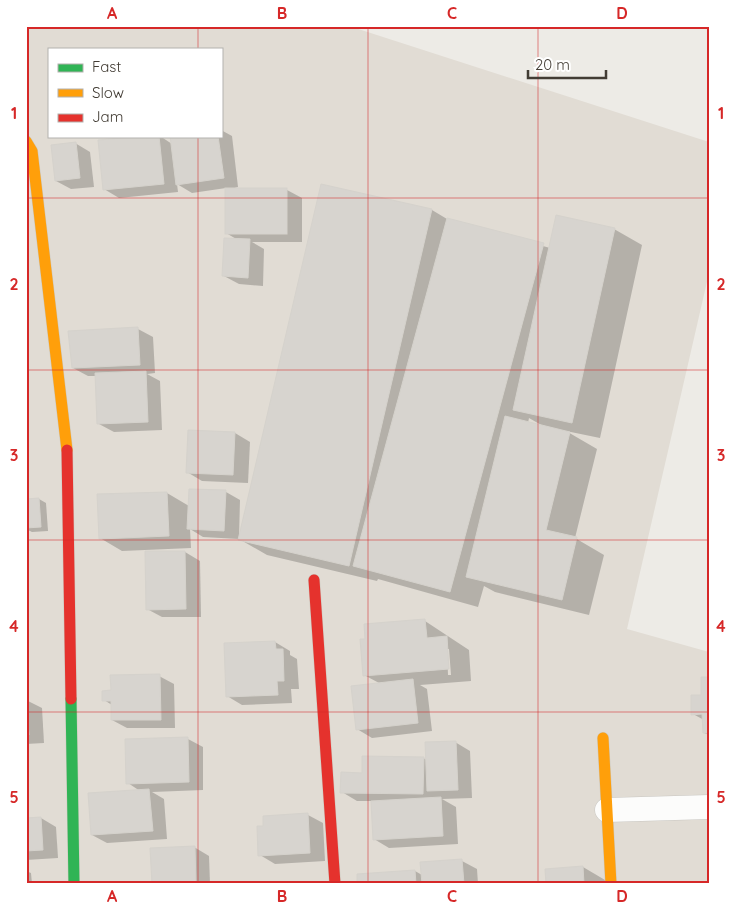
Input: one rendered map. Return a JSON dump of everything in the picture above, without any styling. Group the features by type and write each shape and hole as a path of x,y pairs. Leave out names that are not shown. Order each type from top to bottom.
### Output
{"street":[{"path":"26,141 32,151 66,442 74,884"},
{"path":"314,580 335,884"},
{"path":"604,738 611,884"},
{"path":"607,810 709,807"}],"shaded area":[{"path":"26,26 349,26 709,142 709,273 627,629 709,652 709,884 26,884"}],"building":[{"path":"159,138 164,184 103,190 98,140"},
{"path":"170,138 218,138 224,178 176,185"},
{"path":"76,142 80,178 55,181 51,145"},
{"path":"321,184 432,209 349,566 238,540"},
{"path":"225,188 287,188 287,234 225,234"},
{"path":"556,215 615,228 572,423 513,410"},
{"path":"447,218 544,243 450,592 353,566"},
{"path":"224,238 250,239 248,278 222,276"},
{"path":"138,327 140,365 72,368 68,331"},
{"path":"146,371 148,422 97,424 95,373"},
{"path":"505,416 570,432 546,530 577,537 562,600 466,577"},
{"path":"188,430 235,432 233,475 186,473"},
{"path":"189,489 226,490 224,531 187,529"},
{"path":"167,492 169,536 99,539 97,494"},
{"path":"39,498 41,527 26,528 26,499"},
{"path":"145,551 185,551 186,609 146,610"},
{"path":"425,619 427,638 447,636 449,669 363,676 360,639 365,639 364,624"},
{"path":"275,641 276,649 283,649 284,681 277,681 278,695 226,697 224,643"},
{"path":"160,674 161,720 111,720 111,701 102,701 102,691 111,690 110,675"},
{"path":"701,677 709,677 709,733 703,733 702,714 691,715 691,695 701,695"},
{"path":"413,679 418,723 356,730 351,686"},
{"path":"26,698 29,735 26,735"},
{"path":"188,737 189,782 126,784 125,739"},
{"path":"456,741 458,790 427,791 425,742"},
{"path":"362,756 424,757 423,794 340,793 341,772 362,773"},
{"path":"149,789 153,831 91,835 88,793"},
{"path":"441,797 443,836 373,840 371,801"},
{"path":"308,813 310,853 258,856 257,826 263,826 263,816"},
{"path":"41,817 43,850 26,851 26,818"},
{"path":"195,846 196,884 152,884 150,848"},
{"path":"462,859 464,884 422,884 420,862"},
{"path":"583,866 584,884 546,884 545,869"},
{"path":"415,870 416,884 357,884 357,874"}],"traffic: fast":[{"path":"71,699 74,884"}],"traffic: slow":[{"path":"26,141 32,151 67,450"},
{"path":"603,738 611,884"}],"traffic: jam":[{"path":"67,450 71,699"},
{"path":"314,580 335,884"}]}
